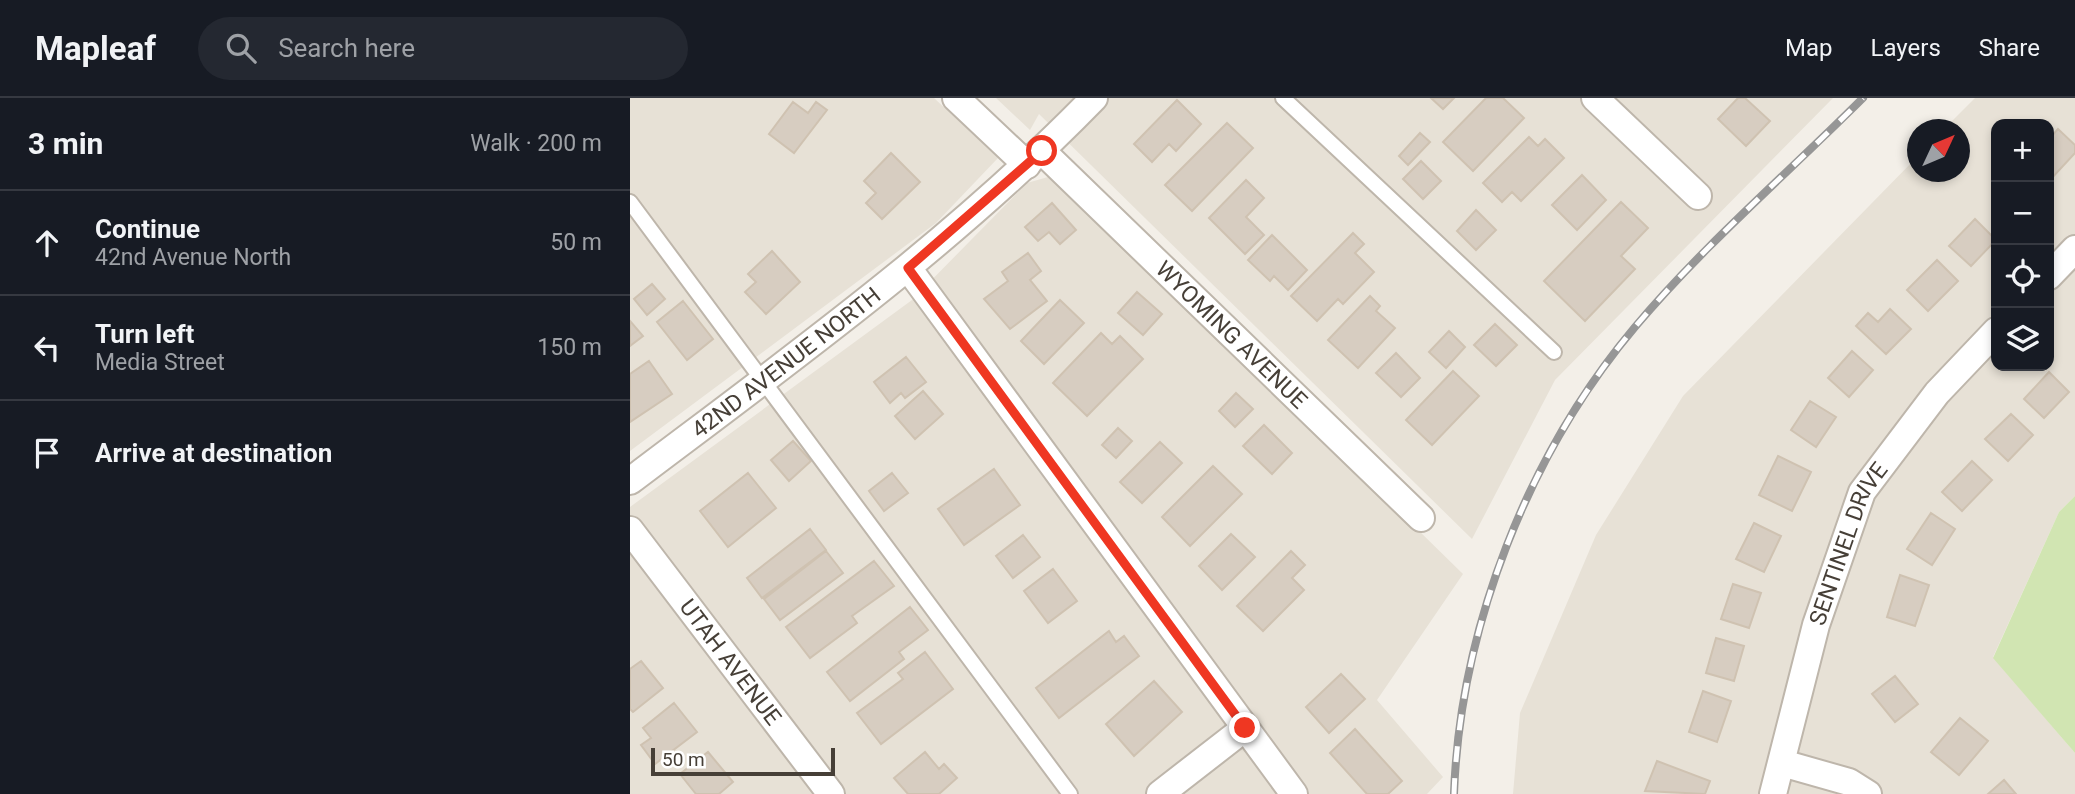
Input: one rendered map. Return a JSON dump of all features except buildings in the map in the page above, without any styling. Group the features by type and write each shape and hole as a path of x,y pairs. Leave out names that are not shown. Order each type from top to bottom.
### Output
{"street":[{"name":"WYOMING AVENUE","path":"956,98 1035,158 1421,518"},
{"name":"42ND AVENUE NORTH","path":"630,481 908,268 1035,158 1094,98"},
{"path":"1595,98 1698,196"},
{"path":"2054,271 2075,249"},
{"path":"908,268 1294,794"},
{"name":"SENTINEL DRIVE","path":"1773,794 1816,625 1862,492 1937,393 1991,336"},
{"name":"UTAH AVENUE","path":"630,530 831,794"},
{"path":"1160,794 1245,728"},
{"path":"1782,763 1849,782 1868,794"}],"lane":[{"path":"1283,98 1555,352"},
{"path":"630,202 765,380 1070,794"}],"shaded area":[{"path":"630,98 934,98 998,158 936,223 630,451"},
{"path":"996,98 1833,98 1555,380 1472,539 1039,114 1030,130"},
{"path":"1975,98 2075,98 2075,496 2059,512 1993,657 2075,753 2075,794 1513,794 1520,713 1596,535 1683,396 1907,167 1907,182 1970,182 1970,119 1954,119"},
{"path":"1048,177 1076,195 1463,574 1377,700 1443,777 1427,794 630,794 630,507 912,300 1027,183"}],"green space":[{"path":"2075,496 2075,753 1993,658 2059,512"}],"railway":[{"path":"1454,794 1459,731 1470,669 1486,607 1507,546 1532,487 1562,430 1597,377 1661,297 1863,98"}],"route":[{"path":"1042,151 908,268 1245,728"}]}
